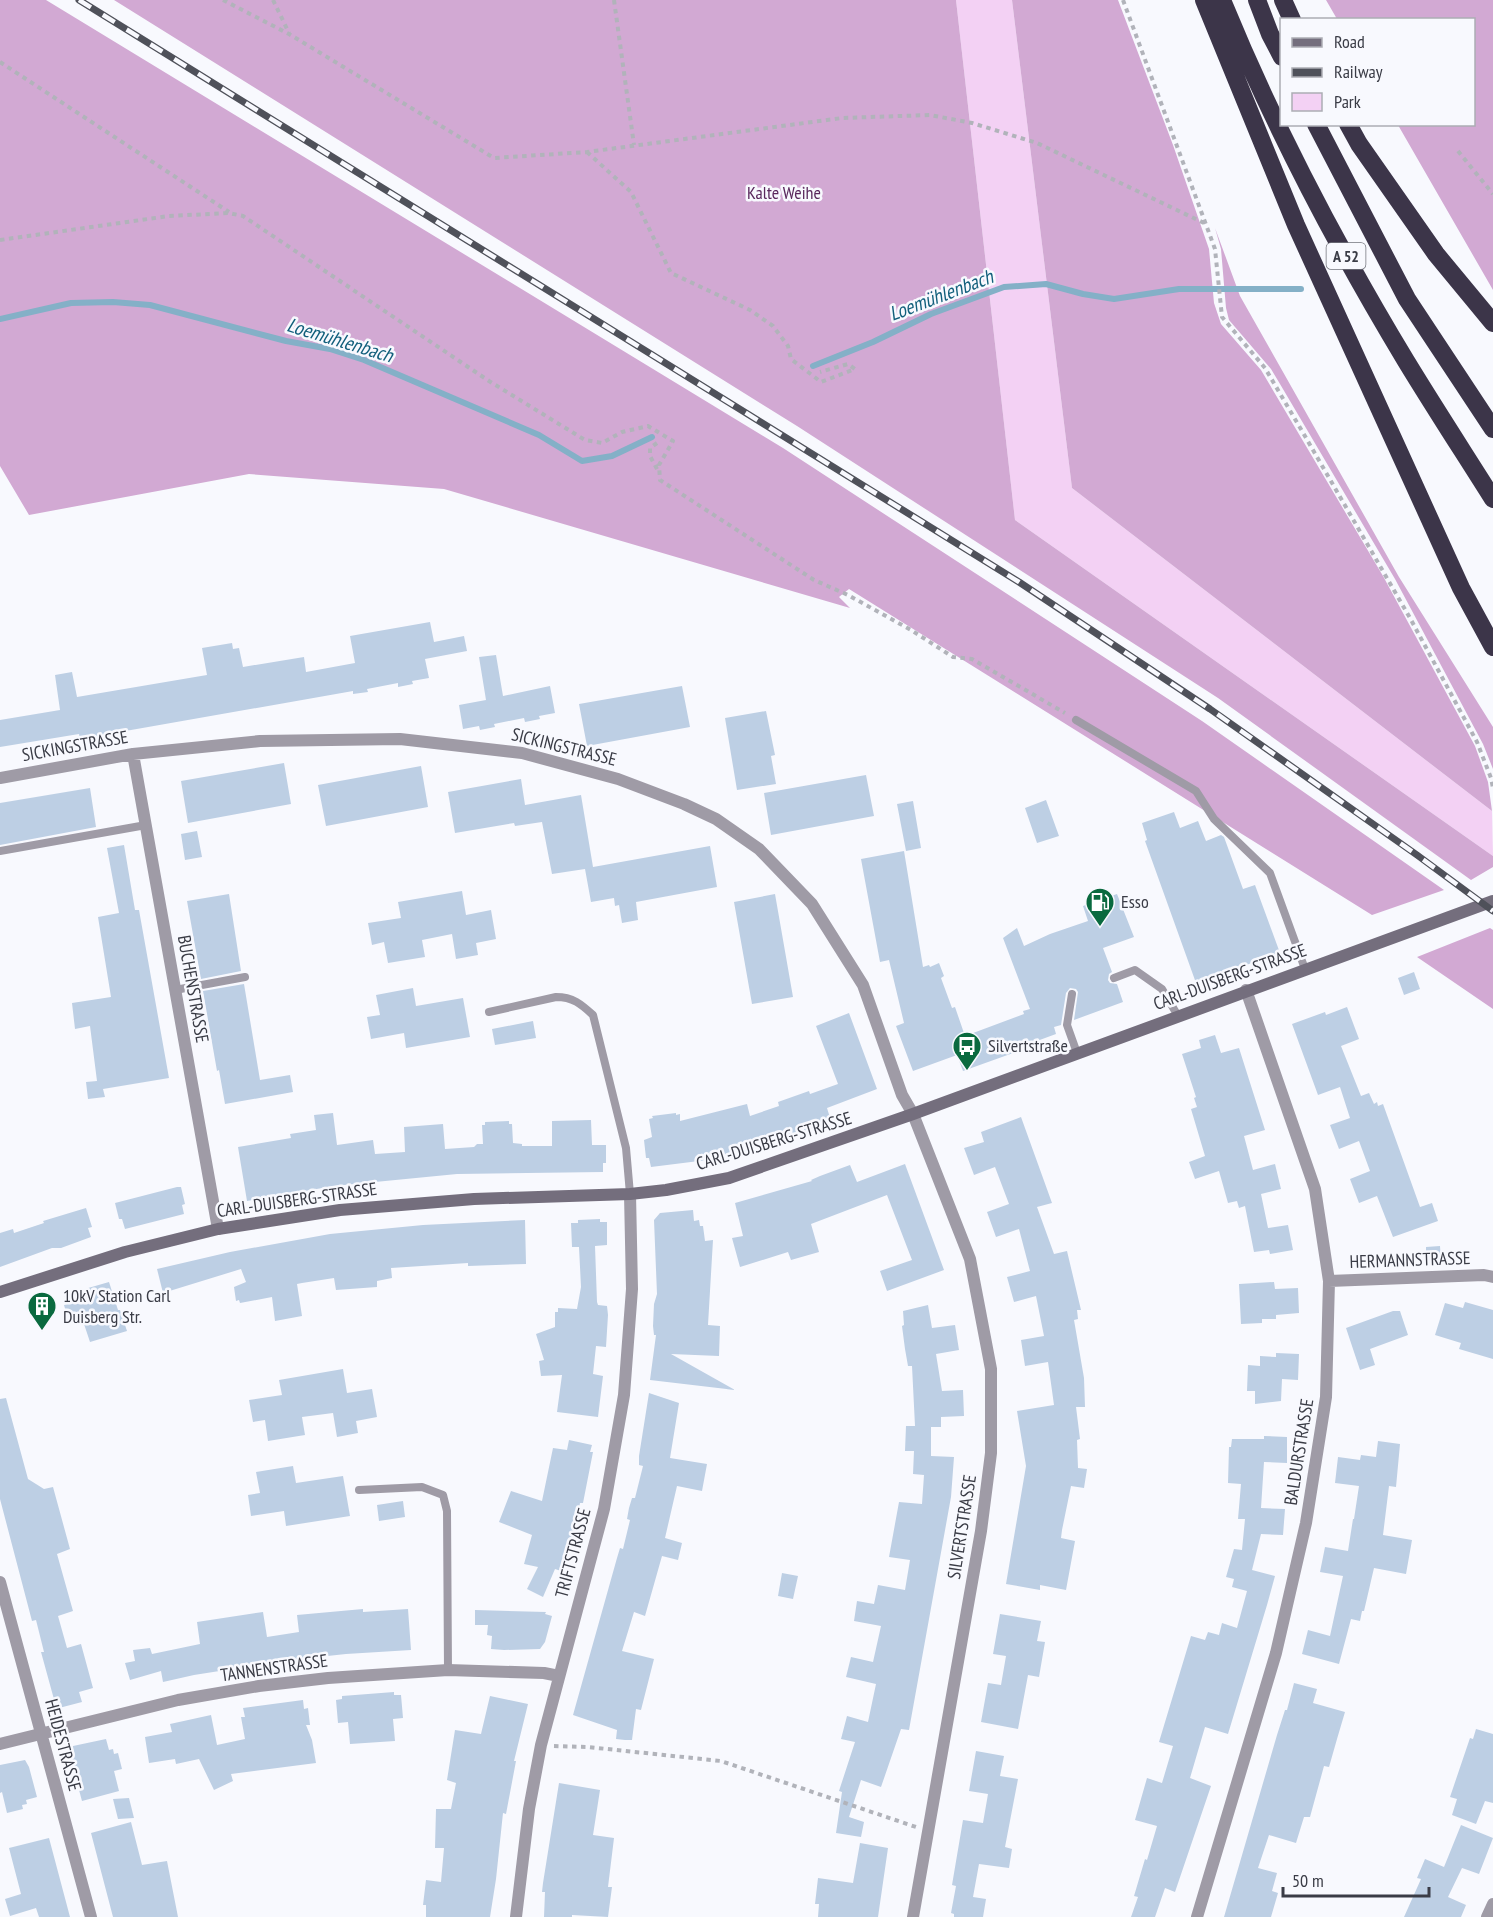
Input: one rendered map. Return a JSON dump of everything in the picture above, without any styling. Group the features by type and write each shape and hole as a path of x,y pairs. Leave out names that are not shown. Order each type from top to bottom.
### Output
{"highway":[{"path":"1203,0 1296,225 1461,588 1493,647"},
{"name":"A 52","path":"1222,0 1247,60 1322,212 1405,360 1493,499"},
{"path":"1257,0 1280,55"},
{"path":"1283,0 1291,18"},
{"name":"A 52","path":"1317,126 1407,299 1493,429"},
{"path":"1349,126 1359,144 1436,254 1493,323"}],"main road":[{"name":"CARL-DUISBERG-STRASSE","path":"0,1292 125,1252 218,1229 340,1210 399,1204 630,1194 729,1178 913,1114 1493,901"}],"street":[{"name":"SICKINGSTRASSE","path":"0,778 133,754 260,741 400,739 522,753 618,778 716,819 759,849 812,904 863,985 902,1095 913,1114"},
{"name":"BUCHENSTRASSE","path":"133,754 218,1229"},
{"name":"BALDURSTRASSE","path":"1197,1917 1276,1653 1306,1523 1326,1397 1329,1281 1315,1189 1246,990"},
{"name":"SILVERTSTRASSE","path":"913,1114 970,1259 991,1369 991,1453 984,1509 913,1917"},
{"name":"TRIFTSTRASSE","path":"516,1917 529,1809 541,1745 604,1509 624,1395 632,1289 630,1194"},
{"name":"HERMANNSTRASSE","path":"1329,1281 1484,1275 1493,1277"},
{"name":"HEIDESTRASSE","path":"0,1582 91,1917"},
{"name":"TANNENSTRASSE","path":"0,1744 178,1700 259,1686 328,1678 448,1670 544,1673 559,1676"},
{"path":"1487,1917 1493,1904"}],"lane":[{"path":"1076,720 1196,791 1214,819 1270,873 1305,969"},
{"path":"0,851 146,825"},
{"path":"1114,978 1135,970 1162,989 1178,1016"},
{"path":"175,990 245,977"},
{"path":"1072,994 1067,1025 1077,1053"},
{"path":"489,1012 556,997 566,997 579,1002 593,1015 626,1148 630,1194"},
{"path":"359,1490 422,1487 443,1495 447,1511 448,1670"}],"path":[{"path":"223,0 289,34 494,158 587,152 842,118 930,115 972,123 1037,143 1204,223"},
{"path":"273,0 289,34"},
{"path":"614,0 634,145"},
{"path":"1123,0 1215,249 1222,316 1270,377 1410,618 1477,742 1493,788"},
{"path":"0,62 229,213"},
{"path":"1458,150 1493,194"},
{"path":"587,152 631,192 671,273 750,310 773,326 788,346 790,359 821,382 855,369 849,364 820,372"},
{"path":"0,240 169,216 229,213 243,216 489,381 585,440 602,443 622,432 648,426 673,441 658,471"},
{"path":"657,443 650,448 650,456 660,480 814,580 848,595 911,630 953,657 972,659 1076,720"},
{"path":"541,1745 588,1747 721,1761 927,1830"}],"green space":[{"path":"0,0 46,0 783,448 1202,721 1444,890 1372,915 849,589 839,597 850,608 444,489 249,474 29,515 0,466"},
{"name":"Kalte Weihe","path":"114,0 956,0 1015,520 1493,856 1493,867 1471,880 1218,698 797,426"},
{"path":"956,0 1012,0 1072,488 1492,811 1493,856 1015,520"},
{"path":"1012,0 1118,0 1173,145 1209,249 1214,303 1221,324 1261,370 1383,576 1475,746 1488,782 1492,811 1072,488"},
{"path":"1326,0 1493,0 1493,290 1399,126 1475,126 1475,18 1336,18"},
{"path":"1215,228 1240,296 1399,577 1493,727 1493,769 1483,744 1395,579 1271,369 1229,320 1221,249"},
{"path":"1490,928 1493,930 1493,1009 1417,957"}],"building":[{"path":"430,622 434,642 464,636 467,651 425,659 429,678 412,681 413,684 398,687 398,683 367,689 368,692 353,694 353,691 80,739 79,734 0,747 0,720 60,710 55,675 72,672 77,697 207,675 202,648 232,643 233,649 239,648 243,667 304,657 306,672 355,663 350,636"},
{"path":"496,655 503,696 550,686 555,713 525,722 524,718 494,724 495,727 480,730 479,726 463,729 459,705 486,700 479,657"},
{"path":"682,686 690,727 587,746 579,704"},
{"path":"766,711 775,755 771,756 776,784 737,790 725,718"},
{"path":"284,763 291,804 188,823 181,781"},
{"path":"421,766 428,807 326,826 318,785"},
{"path":"866,775 874,816 771,835 764,793"},
{"path":"521,779 525,805 581,795 593,867 710,846 717,887 636,902 638,920 622,923 619,905 615,906 614,898 591,902 585,869 552,874 542,822 515,826 514,823 455,833 448,792"},
{"path":"90,788 96,827 0,845 0,803"},
{"path":"1046,800 1059,836 1037,843 1025,808"},
{"path":"913,801 921,848 906,851 897,804"},
{"path":"1174,812 1180,828 1198,821 1206,841 1221,835 1224,837 1243,889 1255,885 1280,953 1196,983 1145,841 1147,840 1142,823"},
{"path":"197,831 202,857 185,860 181,834"},
{"path":"124,845 135,910 139,910 169,1078 103,1089 105,1097 88,1099 86,1082 97,1081 90,1026 75,1029 72,1003 111,997 98,917 119,913 107,848"},
{"path":"904,851 923,967 939,963 944,976 941,978 952,1008 955,1007 965,1036 1024,1014 1023,1011 1030,1009 1003,938 1017,928 1024,946 1088,921 1083,906 1117,894 1134,937 1103,948 1112,972 1108,980 1110,983 1117,984 1123,1002 1074,1020 1078,992 1070,988 1066,993 1061,1025 1054,1027 1056,1034 1026,1045 1027,1048 963,1071 957,1055 913,1071 896,1026 904,1023 889,960 880,962 861,859"},
{"path":"462,891 466,915 491,910 496,939 476,943 478,955 456,959 452,934 422,940 425,957 388,963 384,942 372,945 368,923 401,918 398,902"},
{"path":"229,894 241,971 201,979 187,901"},
{"path":"775,894 793,997 752,1004 734,902"},
{"path":"1414,972 1420,989 1404,995 1398,978"},
{"path":"244,984 260,1080 290,1075 293,1092 225,1104 203,991"},
{"path":"413,988 416,1006 463,998 470,1037 406,1048 404,1033 371,1039 367,1017 380,1015 376,995"},
{"path":"1347,1007 1359,1039 1341,1046 1361,1096 1369,1093 1374,1104 1377,1102 1378,1106 1383,1104 1420,1207 1432,1203 1438,1221 1393,1237 1377,1196 1359,1203 1350,1179 1370,1171 1359,1141 1339,1149 1330,1125 1350,1118 1340,1087 1318,1095 1292,1024"},
{"path":"849,1013 877,1089 827,1108 831,1121 793,1136 707,1160 651,1167 649,1158 646,1158 644,1140 652,1137 649,1119 653,1118 652,1116 676,1113 676,1115 680,1114 680,1121 747,1104 750,1116 779,1106 778,1102 838,1084 816,1026"},
{"path":"533,1021 536,1038 495,1045 492,1029"},
{"path":"1215,1035 1221,1053 1239,1048 1265,1130 1244,1136 1253,1170 1275,1164 1281,1189 1261,1194 1268,1228 1288,1225 1293,1250 1270,1254 1269,1250 1254,1252 1245,1206 1239,1208 1237,1201 1228,1203 1219,1171 1195,1179 1189,1162 1205,1156 1191,1109 1197,1107 1194,1098 1196,1097 1182,1054 1201,1048 1199,1040"},
{"path":"333,1113 337,1145 373,1140 375,1154 405,1152 404,1127 443,1124 445,1149 474,1147 477,1144 483,1144 482,1125 485,1125 485,1122 509,1121 509,1124 512,1124 513,1143 522,1144 522,1146 552,1146 552,1121 591,1120 592,1145 606,1145 606,1163 603,1163 603,1172 457,1174 334,1186 247,1201 238,1147 291,1138 290,1134 316,1130 314,1115"},
{"path":"1021,1117 1052,1203 1037,1207 1054,1254 1067,1251 1081,1310 1077,1310 1078,1319 1074,1320 1084,1378 1085,1407 1076,1407 1080,1439 1077,1440 1078,1468 1087,1469 1084,1488 1071,1486 1062,1530 1061,1538 1075,1541 1066,1590 1040,1585 1040,1590 1006,1584 1026,1466 1017,1411 1054,1405 1048,1362 1025,1366 1021,1340 1044,1336 1036,1296 1014,1302 1007,1277 1030,1271 1019,1229 996,1237 987,1212 1009,1204 995,1167 974,1175 964,1148 984,1142 981,1132"},
{"path":"905,1164 944,1270 887,1291 880,1271 912,1260 887,1195 811,1224 819,1252 791,1260 788,1252 740,1267 732,1238 743,1236 735,1203 812,1181 850,1165 857,1182"},
{"path":"181,1187 185,1204 182,1205 184,1214 125,1229 122,1219 119,1219 115,1203"},
{"path":"86,1208 92,1227 88,1228 91,1237 0,1267 0,1233 13,1229 14,1233 44,1223 43,1221"},
{"path":"693,1210 694,1221 699,1220 700,1226 703,1226 705,1241 713,1240 708,1325 720,1326 719,1356 671,1354 735,1390 650,1380 656,1335 654,1335 653,1326 657,1294 654,1220 660,1213"},
{"path":"600,1219 600,1222 607,1222 607,1245 595,1246 597,1302 598,1305 607,1306 608,1315 606,1347 596,1346 593,1374 603,1376 598,1417 557,1412 562,1375 541,1376 539,1361 544,1360 536,1334 555,1327 555,1312 558,1312 558,1308 577,1309 581,1287 579,1247 572,1247 571,1223 578,1223 578,1220"},
{"path":"525,1220 526,1264 468,1266 468,1263 391,1268 392,1278 377,1281 377,1287 336,1290 334,1278 297,1284 302,1316 275,1321 272,1297 240,1303 239,1300 236,1301 234,1287 246,1282 241,1269 163,1293 157,1269 230,1252 330,1234 423,1225"},
{"path":"1440,1246 1441,1261 1426,1261 1426,1247"},
{"path":"109,1282 127,1331 90,1342 82,1318 69,1322 64,1305 67,1304 64,1295"},
{"path":"1274,1282 1275,1289 1298,1288 1299,1313 1276,1315 1276,1319 1262,1319 1262,1323 1241,1324 1239,1284"},
{"path":"1465,1302 1493,1310 1493,1359 1459,1349 1461,1343 1435,1335 1445,1303 1463,1308"},
{"path":"928,1305 932,1328 955,1325 959,1350 936,1354 942,1391 963,1390 964,1416 941,1417 941,1427 931,1427 931,1456 954,1457 951,1497 909,1730 901,1729 881,1787 861,1780 849,1817 864,1822 861,1837 836,1833 842,1792 839,1791 855,1742 841,1739 847,1716 868,1722 876,1684 846,1677 851,1657 873,1662 881,1626 854,1621 857,1601 874,1604 878,1585 905,1590 910,1560 889,1557 899,1502 922,1504 924,1475 913,1474 914,1451 905,1451 906,1426 915,1426 912,1366 908,1366 905,1349 903,1311"},
{"path":"1393,1311 1400,1311 1408,1335 1370,1349 1375,1365 1360,1370 1346,1328"},
{"path":"1276,1353 1299,1354 1298,1380 1282,1379 1281,1401 1255,1404 1255,1391 1247,1391 1248,1365 1260,1366 1260,1356 1276,1357"},
{"path":"343,1369 347,1393 372,1389 377,1417 356,1421 358,1433 337,1437 333,1413 302,1417 305,1435 268,1441 265,1420 253,1422 249,1400 282,1395 279,1380"},
{"path":"649,1393 679,1403 670,1458 707,1464 702,1491 677,1486 665,1538 682,1543 678,1560 662,1556 645,1616 634,1612 622,1651 654,1659 641,1710 636,1709 632,1740 625,1740 616,1739 617,1730 573,1715 620,1548 623,1549 630,1520 627,1519 629,1508 632,1498 635,1498 643,1466 639,1465 639,1456"},
{"path":"6,1398 28,1479 44,1489 53,1487 70,1549 57,1554 73,1611 58,1616 67,1648 81,1644 93,1688 79,1692 82,1702 59,1708 57,1702 55,1703 41,1652 44,1652 36,1620 32,1621 0,1499 0,1399"},
{"path":"1264,1436 1287,1437 1287,1463 1264,1462 1261,1508 1285,1509 1283,1535 1261,1534 1252,1570 1275,1576 1267,1605 1228,1734 1205,1727 1190,1778 1211,1786 1175,1892 1165,1888 1155,1917 1131,1917 1138,1897 1134,1896 1157,1826 1135,1820 1147,1778 1162,1783 1173,1746 1159,1742 1191,1636 1205,1640 1208,1632 1219,1635 1222,1623 1237,1628 1247,1591 1232,1587 1234,1579 1226,1577 1234,1549 1242,1550 1245,1519 1238,1519 1241,1484 1228,1483 1229,1447 1231,1447 1232,1439 1264,1439"},
{"path":"569,1440 592,1445 590,1452 593,1452 568,1563 564,1572 555,1569 543,1597 527,1589 538,1567 524,1564 532,1535 499,1522 511,1491 542,1501 553,1448 567,1450"},
{"path":"1378,1441 1400,1444 1396,1487 1389,1486 1383,1535 1412,1540 1406,1574 1374,1568 1364,1611 1362,1611 1360,1621 1351,1619 1339,1664 1302,1654 1308,1630 1330,1636 1343,1576 1320,1572 1325,1547 1348,1551 1354,1519 1359,1486 1335,1483 1338,1457 1360,1460 1361,1455 1376,1457"},
{"path":"293,1466 296,1483 343,1476 350,1516 286,1526 284,1511 251,1516 248,1495 260,1493 256,1472"},
{"path":"403,1501 405,1517 379,1521 377,1505"},
{"path":"782,1573 798,1576 793,1599 778,1596"},
{"path":"363,1609 363,1612 408,1609 411,1650 290,1660 163,1682 161,1671 130,1680 125,1663 135,1661 133,1650 150,1648 152,1654 200,1644 197,1622 263,1612 267,1637 299,1632 297,1615"},
{"path":"475,1610 546,1612 545,1614 552,1616 545,1642 540,1649 491,1649 492,1636 487,1635 488,1625 475,1625"},
{"path":"1000,1614 1041,1621 1037,1641 1045,1642 1039,1677 1028,1675 1018,1729 981,1722 988,1683 1001,1685 1006,1656 993,1654"},
{"path":"1294,1683 1317,1689 1313,1703 1345,1712 1329,1767 1324,1766 1310,1817 1304,1817 1296,1843 1269,1835 1258,1868 1277,1873 1272,1891 1278,1893 1271,1917 1224,1917 1277,1735"},
{"path":"394,1692 394,1695 401,1695 403,1718 393,1719 395,1741 350,1744 348,1722 338,1723 336,1700 342,1699 342,1696"},
{"path":"490,1696 528,1704 514,1761 516,1761 506,1814 503,1813 490,1917 426,1917 426,1905 423,1905 426,1880 441,1882 444,1848 435,1848 436,1809 451,1809 456,1783 447,1780 455,1730 481,1734"},
{"path":"303,1700 304,1709 308,1708 310,1725 306,1725 312,1740 316,1763 231,1774 233,1781 214,1790 199,1759 176,1764 175,1759 149,1763 145,1737 172,1732 170,1724 211,1715 217,1745 245,1739 241,1717 245,1717 243,1708"},
{"path":"1476,1729 1493,1734 1493,1803 1485,1801 1476,1824 1452,1815 1457,1799 1450,1797 1470,1738 1473,1739"},
{"path":"106,1739 109,1750 113,1749 114,1754 118,1753 122,1769 114,1771 119,1791 82,1801 69,1753 73,1746"},
{"path":"976,1751 1004,1756 1000,1776 1018,1779 1005,1847 1012,1849 1009,1868 979,1864 973,1897 986,1899 983,1917 954,1917 951,1913 956,1886 952,1885 963,1820 983,1823 988,1794 969,1791"},
{"path":"25,1760 37,1797 26,1800 27,1804 22,1805 23,1809 7,1813 2,1792 0,1793 0,1765"},
{"path":"559,1783 600,1790 593,1835 614,1838 608,1887 612,1887 608,1917 572,1915 572,1917 544,1917 543,1883"},
{"path":"129,1798 134,1818 118,1819 113,1799"},
{"path":"131,1822 142,1865 167,1861 178,1917 113,1917 91,1833"},
{"path":"1461,1825 1493,1838 1479,1874 1462,1868 1448,1897 1466,1905 1461,1917 1404,1917 1421,1879 1417,1878 1425,1859 1444,1867"},
{"path":"49,1838 70,1917 39,1917 36,1908 10,1916 5,1899 21,1894 9,1848"},
{"path":"860,1843 888,1848 878,1917 818,1917 819,1904 815,1904 818,1878 853,1883"}],"waterway":[{"name":"Loemühlenbach","path":"813,366 873,342 931,314 1004,287 1046,284 1114,299 1179,289 1301,289"},
{"name":"Loemühlenbach","path":"0,319 71,303 113,302 150,305 286,341 330,349 364,360 539,435 582,461 612,456 652,437"}],"railway":[{"path":"79,0 1019,582 1210,709 1493,911"}],"place":[{"name":"Esso","path":"1100,928"},
{"name":"Silvertstraße","path":"967,1072"},
{"name":"10kV Station Carl Duisberg Str.","path":"42,1332"}]}
